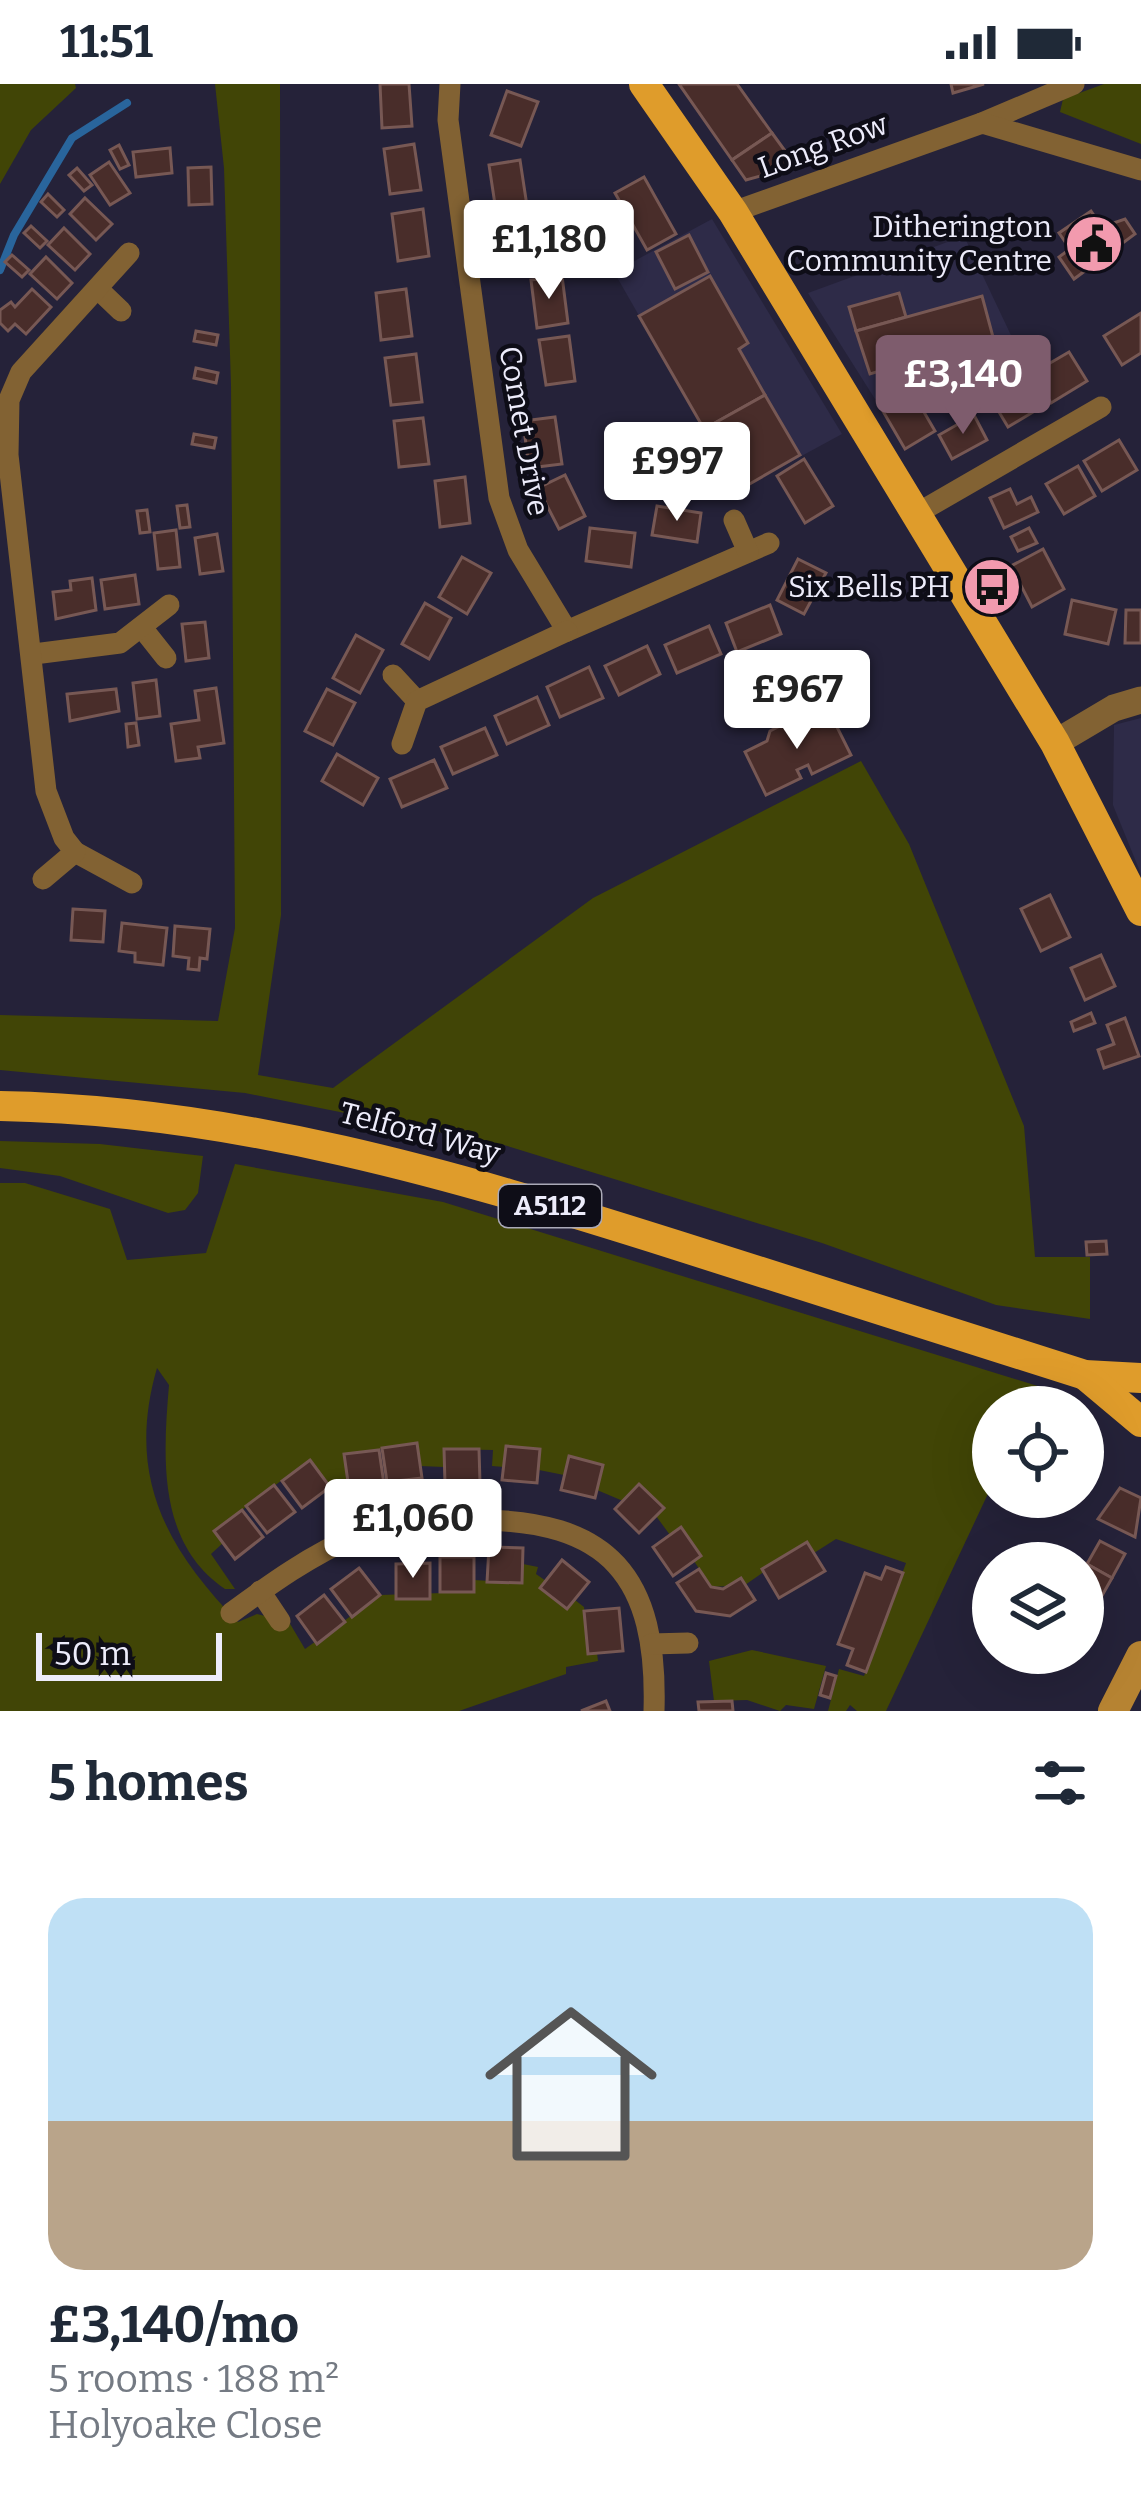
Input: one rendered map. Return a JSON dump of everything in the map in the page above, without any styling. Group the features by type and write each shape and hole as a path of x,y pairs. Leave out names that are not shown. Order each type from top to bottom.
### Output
{"main road":[{"path":"644,84 733,212 1055,743 1141,911"},
{"name":"Telford Way","path":"0,1106 75,1107 270,1134 389,1159 1085,1375 1141,1378"},
{"name":"Telford Way","path":"1085,1375 1141,1423"},
{"path":"1113,1711 1141,1656"}],"street":[{"name":"Comet Drive","path":"450,84 448,120 499,498 518,550 567,632"},
{"name":"Long Row","path":"733,212 842,169 982,123 1074,84"},
{"path":"982,123 1141,170"},
{"path":"128,254 98,289 10,368 6,422 9,528 34,654 46,791 54,818 76,852 132,883"},
{"path":"98,289 121,311"},
{"path":"916,514 1101,407"},
{"path":"402,744 417,701 759,548 734,520"},
{"path":"34,654 119,643 169,605"},
{"path":"143,629 166,658"},
{"path":"393,675 417,701"},
{"path":"1055,743 1114,708 1141,700"},
{"path":"43,879 76,852"},
{"path":"231,1613 332,1548 383,1528 434,1521 541,1524 587,1543 624,1573 647,1610 654,1711"},
{"path":"260,1591 280,1621"},
{"path":"651,1644 688,1643"}],"shaded area":[{"path":"0,84 75,84 76,88 31,130 0,184"},
{"path":"215,84 280,84 281,915 258,1075 333,1088 593,898 861,761 909,844 1024,1126 1035,1257 1090,1257 1090,1319 996,1305 822,1243 504,1145 245,1093 0,1070 0,1015 218,1021 235,928 231,385 224,168"},
{"path":"1104,84 1141,84 1141,144 1060,112 1063,99"},
{"path":"712,219 842,434 739,490 614,272"},
{"path":"964,236 1017,348 943,365 942,372 875,399 808,293"},
{"path":"1141,718 1141,874 1113,805 1114,725"},
{"path":"0,1141 100,1144 203,1156 198,1193 185,1210 168,1213 60,1176 0,1168"},
{"path":"235,1164 443,1202 1038,1386 972,1386 972,1518 977,1518 886,1711 857,1711 850,1705 846,1711 828,1711 839,1669 864,1676 906,1563 836,1539 814,1553 807,1542 745,1585 711,1587 694,1561 701,1556 682,1528 670,1535 656,1516 663,1507 640,1485 623,1501 597,1490 602,1464 569,1457 564,1475 539,1470 540,1449 507,1446 504,1467 492,1466 493,1450 445,1449 444,1467 420,1466 416,1444 345,1454 348,1479 330,1487 309,1460 214,1531 223,1543 211,1554 235,1589 225,1589 203,1570 176,1523 166,1469 169,1385 157,1368 146,1442 158,1507 190,1566 238,1622 257,1614 289,1622 305,1649 380,1595 474,1592 474,1580 521,1583 523,1564 538,1567 536,1574 546,1581 541,1588 566,1609 575,1600 584,1607 588,1653 597,1653 598,1661 566,1667 566,1674 459,1711 0,1711 0,1183 25,1183 110,1209 127,1260 206,1253"},
{"path":"752,1650 826,1666 814,1709 786,1705 780,1711 747,1700 714,1701 709,1661"}],"building":[{"path":"380,84 409,84 412,126 382,128"},
{"path":"679,84 737,84 772,133 732,160"},
{"path":"951,84 984,84 953,93"},
{"path":"507,91 538,102 521,146 491,135"},
{"path":"772,133 796,166 746,180 732,160"},
{"path":"414,144 421,190 390,194 384,149"},
{"path":"119,145 129,165 120,169 110,150"},
{"path":"170,148 172,173 136,177 133,152"},
{"path":"520,160 527,206 496,211 489,165"},
{"path":"109,162 130,193 110,205 90,175"},
{"path":"211,167 212,204 189,205 188,168"},
{"path":"77,168 92,185 84,191 69,175"},
{"path":"644,177 676,234 647,250 615,193"},
{"path":"48,194 64,210 57,217 41,202"},
{"path":"85,198 112,224 96,240 70,214"},
{"path":"423,209 429,256 398,261 392,214"},
{"name":"Ditherington Community Centre","path":"1091,211 1102,227 1125,219 1135,234 1074,279 1059,257 1070,249 1059,233"},
{"path":"529,220 536,266 504,270 498,224"},
{"path":"31,226 47,241 40,248 24,233"},
{"path":"64,228 90,254 75,270 48,245"},
{"path":"689,235 708,272 675,289 656,252"},
{"path":"12,255 29,270 22,277 5,262"},
{"path":"46,257 72,283 57,299 30,274"},
{"path":"562,276 568,323 537,328 531,280"},
{"path":"710,276 748,343 739,349 765,395 704,429 639,316"},
{"path":"32,289 51,307 26,334 15,324 8,331 0,323 0,310 11,302 15,307"},
{"path":"406,289 412,336 381,340 376,293"},
{"path":"899,293 906,317 856,331 849,307"},
{"path":"982,296 993,337 870,374 856,331"},
{"path":"1141,313 1141,353 1122,365 1104,336"},
{"path":"196,331 218,335 216,345 194,341"},
{"path":"569,336 575,381 546,385 539,340"},
{"path":"1069,352 1087,381 1051,403 1033,373"},
{"path":"416,354 422,402 391,405 385,358"},
{"path":"196,368 218,373 216,383 194,378"},
{"path":"1025,376 1043,406 1008,427 990,397"},
{"path":"910,388 935,431 905,449 880,406"},
{"path":"765,395 800,455 739,490 704,429"},
{"path":"974,415 987,440 952,459 939,435"},
{"path":"555,417 562,464 529,468 523,421"},
{"path":"423,418 429,464 399,467 394,421"},
{"path":"194,434 216,438 214,448 192,444"},
{"path":"1119,440 1137,470 1102,491 1084,461"},
{"path":"804,459 833,506 805,523 777,476"},
{"path":"1078,466 1095,496 1064,514 1046,484"},
{"path":"565,475 585,516 559,529 538,488"},
{"path":"465,477 470,523 440,527 435,481"},
{"path":"1010,489 1017,504 1031,497 1038,512 1004,528 990,498"},
{"path":"187,505 190,527 180,528 177,506"},
{"path":"657,506 701,513 697,542 652,535"},
{"path":"147,510 150,532 140,533 137,511"},
{"path":"590,528 635,533 631,567 586,561"},
{"path":"1029,528 1037,543 1018,551 1011,537"},
{"path":"176,530 180,567 158,569 154,533"},
{"path":"217,534 223,571 200,574 195,538"},
{"path":"1043,549 1064,589 1032,607 1011,566"},
{"path":"462,557 491,573 467,614 439,597"},
{"path":"798,559 826,573 804,614 777,600"},
{"path":"135,575 139,604 105,609 101,580"},
{"path":"92,578 96,610 56,619 53,592 71,590 70,581"},
{"path":"1072,600 1116,610 1108,644 1065,634"},
{"path":"425,603 451,618 429,659 402,644"},
{"path":"770,605 781,634 737,652 726,623"},
{"path":"1126,610 1141,610 1141,643 1125,643"},
{"path":"205,622 209,658 186,661 182,624"},
{"path":"709,626 721,654 677,673 665,645"},
{"path":"356,635 383,650 360,693 333,678"},
{"path":"647,646 660,674 619,695 605,666"},
{"path":"589,667 603,698 560,717 547,687"},
{"path":"156,680 160,716 137,719 133,683"},
{"path":"216,688 224,743 198,747 200,758 176,761 171,724 199,720 195,691"},
{"path":"116,689 119,711 70,721 67,694"},
{"path":"327,689 355,703 333,745 305,731"},
{"path":"537,697 549,725 507,744 495,716"},
{"path":"829,711 851,755 812,774 808,765 797,770 801,778 766,795 745,752 767,741 770,731 786,723 795,727"},
{"path":"136,723 139,745 128,747 126,724"},
{"path":"485,728 497,755 453,774 441,747"},
{"path":"337,754 378,778 363,805 322,781"},
{"path":"434,760 447,788 402,807 390,779"},
{"path":"1050,895 1070,937 1041,951 1021,909"},
{"path":"73,909 105,911 103,942 71,940"},
{"path":"122,923 167,928 163,965 135,962 135,953 119,951"},
{"path":"175,926 210,929 207,959 200,958 199,970 188,969 189,958 173,956"},
{"path":"1101,955 1115,986 1085,1000 1071,968"},
{"path":"1091,1013 1095,1023 1074,1031 1071,1022"},
{"path":"1125,1018 1139,1056 1104,1068 1098,1050 1114,1044 1107,1025"},
{"path":"1106,1241 1107,1254 1087,1255 1086,1242"},
{"path":"417,1443 422,1478 387,1482 382,1448"},
{"path":"506,1446 540,1449 537,1483 502,1480"},
{"path":"444,1449 479,1449 480,1483 445,1484"},
{"path":"379,1450 384,1484 349,1489 344,1454"},
{"path":"569,1456 603,1465 595,1498 561,1490"},
{"path":"310,1460 330,1487 302,1508 282,1481"},
{"path":"639,1484 664,1508 639,1533 615,1509"},
{"path":"274,1485 295,1512 267,1533 246,1506"},
{"path":"1120,1488 1141,1498 1135,1537 1098,1519 1104,1518"},
{"path":"242,1510 263,1537 235,1559 214,1531"},
{"path":"681,1527 701,1556 673,1576 653,1547"},
{"path":"807,1542 825,1571 779,1598 762,1569"},
{"path":"1104,1543 1125,1554 1112,1578 1104,1574"},
{"path":"489,1547 523,1548 522,1583 487,1582"},
{"path":"440,1557 474,1557 474,1592 440,1592"},
{"path":"562,1560 589,1582 567,1609 540,1588"},
{"path":"430,1563 430,1599 396,1599 396,1564"},
{"path":"886,1567 903,1573 866,1672 847,1665 853,1649 838,1644 865,1573 881,1579"},
{"path":"359,1568 380,1595 352,1617 331,1589"},
{"path":"699,1569 711,1587 723,1589 741,1578 755,1600 730,1616 696,1611 677,1583"},
{"path":"324,1595 345,1622 317,1644 297,1616"},
{"path":"619,1608 623,1651 588,1654 584,1611"},
{"path":"826,1673 836,1676 830,1698 820,1695"},
{"path":"606,1701 610,1711 581,1711"},
{"path":"732,1701 733,1711 699,1711 698,1702"}],"waterway":[{"path":"0,270 14,235 72,138 127,103"}],"place":[{"name":"Ditherington Community Centre","path":"1094,244"},
{"name":"Six Bells PH","path":"992,587"}]}
